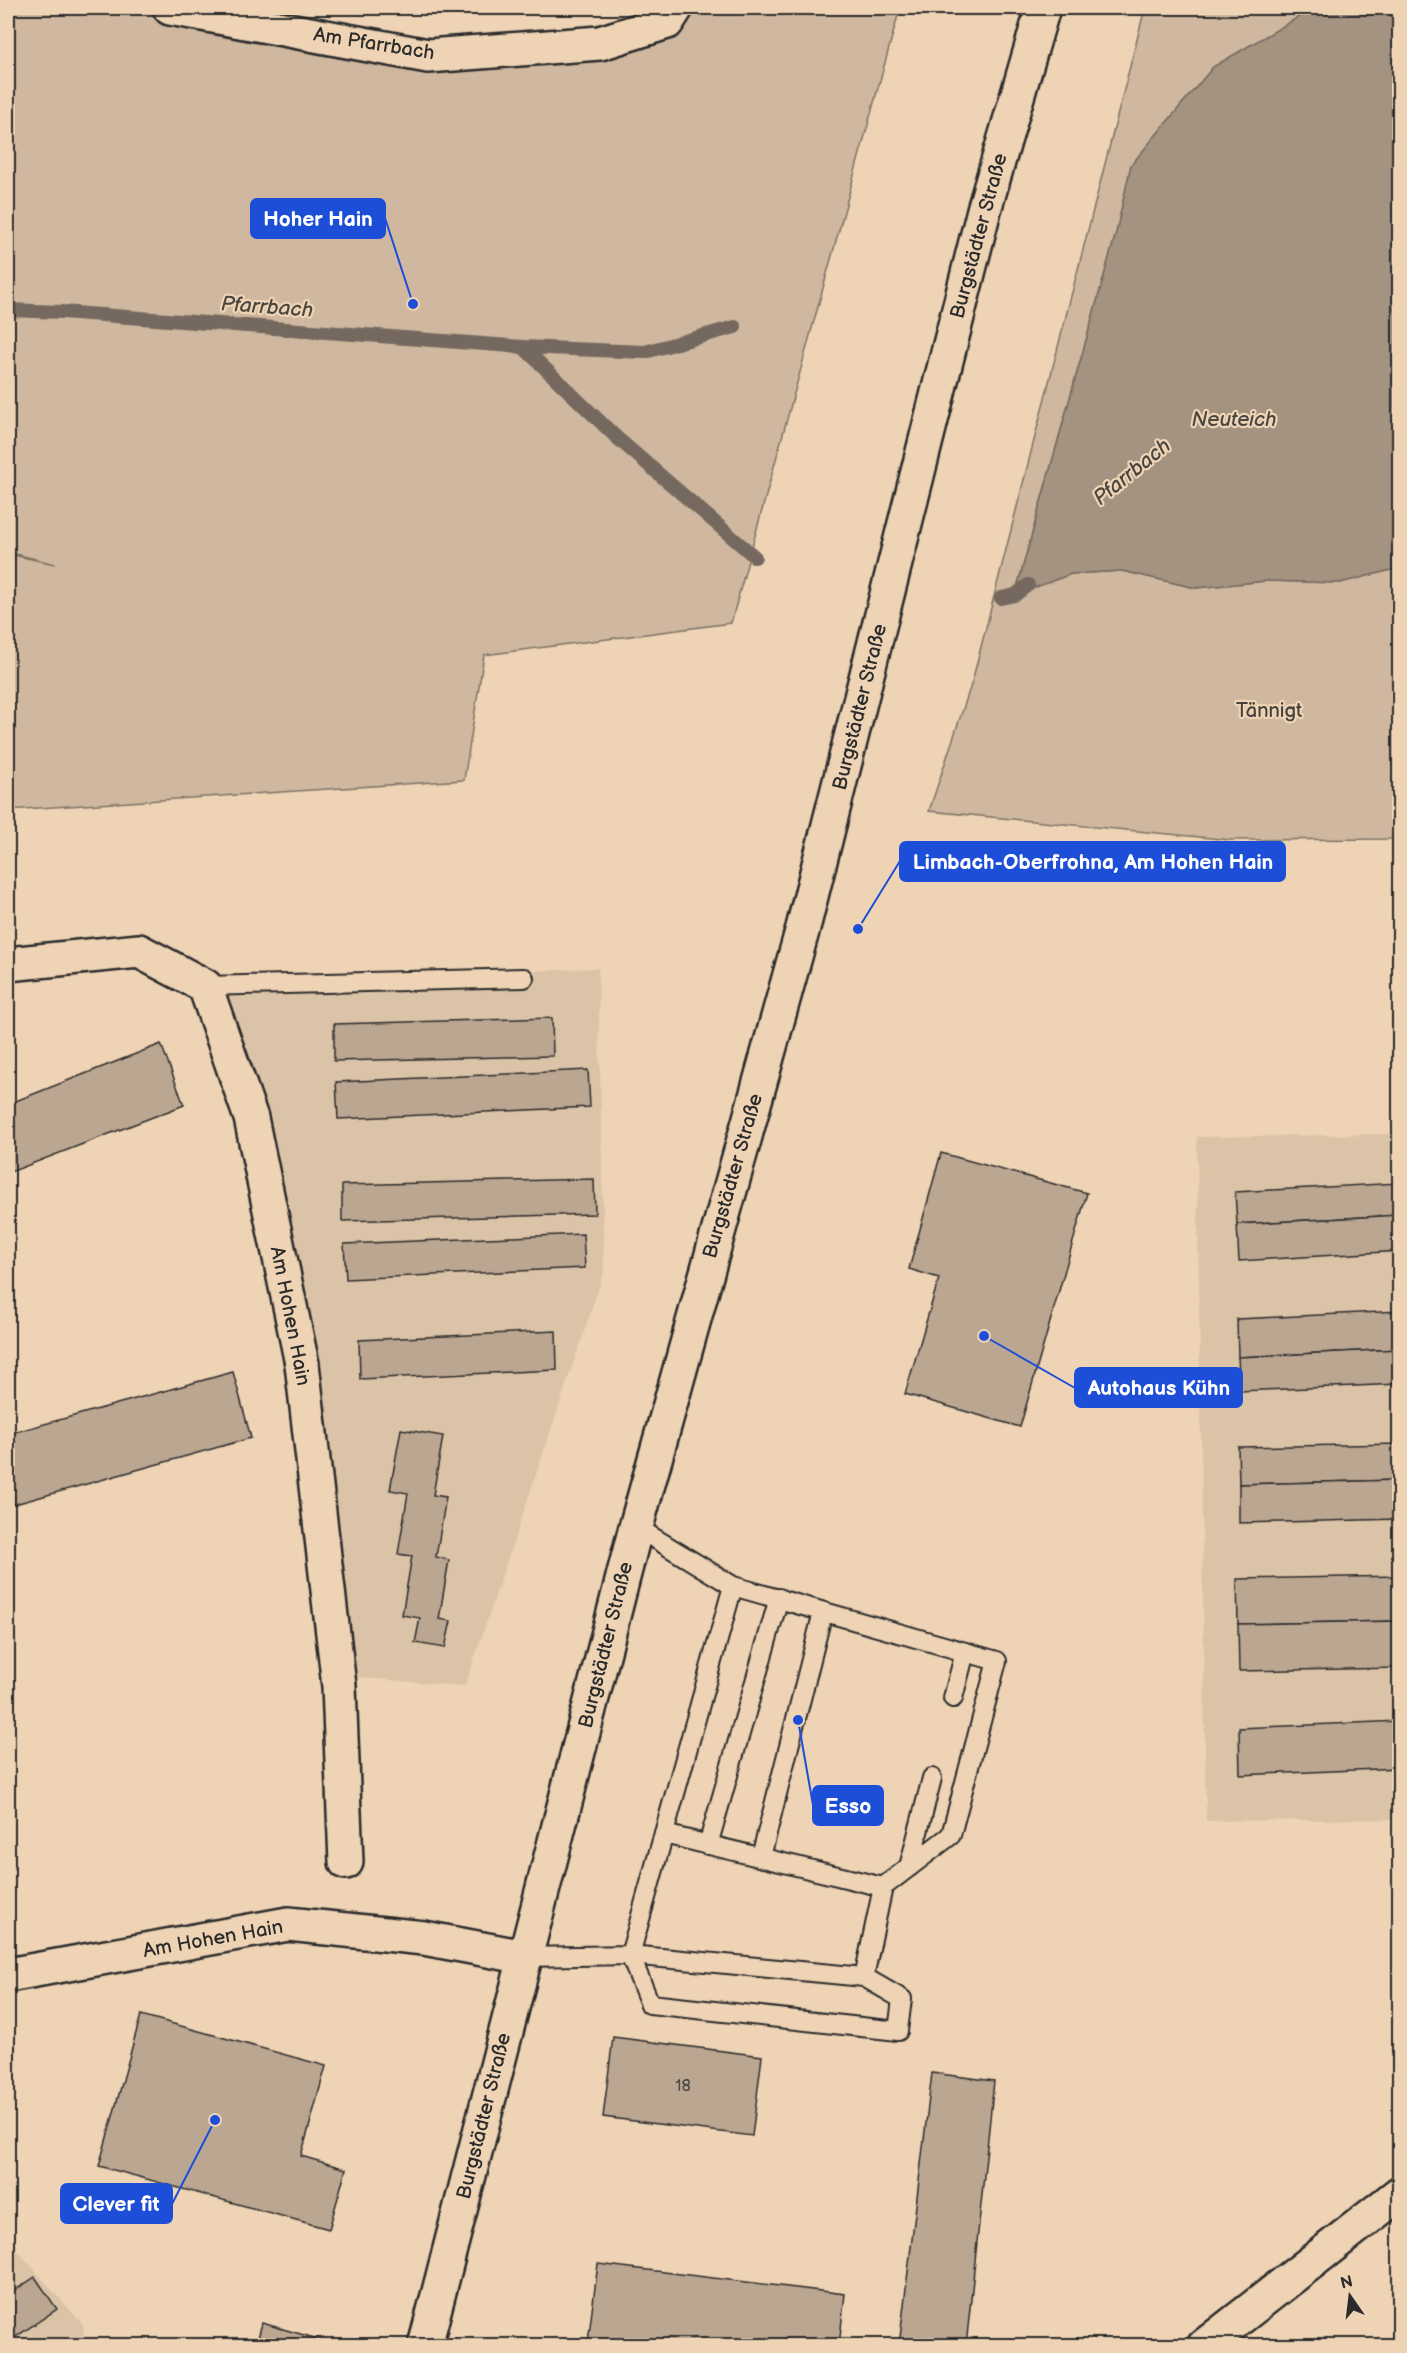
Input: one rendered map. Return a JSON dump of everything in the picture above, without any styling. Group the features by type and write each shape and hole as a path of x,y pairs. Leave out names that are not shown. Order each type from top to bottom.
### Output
{"main road":[{"name":"Am Pfarrbach","path":"170,8 428,56 600,43 667,22 676,8"},
{"name":"Burgstädter Straße","path":"425,2346 636,1527 803,928 984,210 1043,8"},
{"path":"8,964 139,951 205,986"},
{"name":"Am Hohen Hain","path":"205,986 251,1118 302,1364 339,1686 346,1862"},
{"name":"Am Hohen Hain","path":"8,1976 288,1924 424,1938 525,1957"},
{"path":"1204,2346 1400,2193"}],"lane":[{"path":"205,986 524,978"},
{"path":"636,1527 733,1587 779,1598 997,1661 951,1835 883,1887 864,1977"},
{"path":"525,1957 630,1955 864,1977 903,1999 898,2031 650,2004 630,1955 733,1587"},
{"path":"708,1845 779,1598"},
{"path":"761,1857 823,1612"},
{"path":"953,1698 965,1652"},
{"path":"909,1867 932,1778"},
{"path":"664,1833 883,1887"}],"shaded area":[{"path":"598,968 604,1272 465,1686 338,1676 294,1326 205,986"},
{"path":"1399,1134 1399,1819 1206,1821 1197,1137"},
{"path":"18,2251 83,2325 84,2345 8,2346 8,2253"}],"green space":[{"path":"8,8 170,8 428,56 600,43 676,8 900,8 731,623 484,655 464,780 8,810 8,554 55,564 8,552"},
{"name":"Tännigt","path":"1145,8 1314,8 1213,67 1131,165 1116,233 1015,594 1071,574 1122,571 1196,588 1266,581 1340,583 1399,568 1399,839 1231,840 929,811 972,682"}],"water":[{"name":"Neuteich","path":"1314,8 1399,8 1399,568 1340,583 1266,581 1196,588 1122,571 1071,574 1015,595 1116,233 1131,165 1213,67"}],"building":[{"path":"552,1018 553,1056 334,1061 334,1024"},
{"path":"161,1044 184,1105 8,1173 8,1104"},
{"path":"588,1070 590,1107 338,1119 336,1082"},
{"path":"941,1153 1087,1193 1020,1427 905,1394 939,1278 909,1269"},
{"path":"594,1179 595,1214 342,1221 342,1185"},
{"path":"1400,1183 1400,1215 1237,1224 1235,1192"},
{"path":"1400,1215 1400,1251 1239,1261 1237,1224"},
{"path":"583,1234 585,1268 346,1279 344,1244"},
{"path":"1400,1311 1400,1349 1238,1357 1237,1319"},
{"path":"556,1331 557,1370 360,1379 359,1340"},
{"path":"1400,1349 1400,1384 1240,1391 1238,1357"},
{"path":"233,1372 251,1438 8,1506 8,1434"},
{"path":"401,1429 443,1436 433,1495 446,1497 436,1557 449,1560 439,1619 451,1621 445,1648 415,1643 420,1618 402,1615 412,1556 398,1554 408,1493 390,1490"},
{"path":"1400,1444 1400,1480 1239,1484 1238,1447"},
{"path":"1400,1480 1400,1519 1239,1523 1239,1484"},
{"path":"1400,1576 1400,1621 1238,1624 1237,1579"},
{"path":"1400,1621 1400,1668 1239,1671 1238,1624"},
{"path":"1400,1721 1400,1768 1240,1775 1239,1728"},
{"path":"141,2015 326,2066 301,2156 346,2169 329,2229 99,2166"},
{"path":"613,2037 762,2056 752,2136 603,2117"},
{"path":"932,2073 994,2081 966,2346 899,2346"},
{"path":"598,2264 845,2294 839,2346 617,2346 588,2342"},
{"path":"35,2277 57,2309 8,2342 8,2295"},
{"path":"262,2323 318,2339 316,2346 256,2346"}],"waterway":[{"name":"Pfarrbach","path":"8,310 62,312 523,347 645,352 735,327"},
{"name":"Pfarrbach","path":"523,347 616,437 755,557"},
{"name":"Pfarrbach","path":"1001,598 1015,595 1028,585"}],"place":[{"name":"Hoher Hain","path":"413,304"},
{"name":"Limbach-Oberfrohna, Am Hohen Hain","path":"858,929"},
{"name":"Autohaus Kühn","path":"984,1336"},
{"name":"Esso","path":"798,1720"},
{"name":"Clever fit","path":"215,2120"}]}
